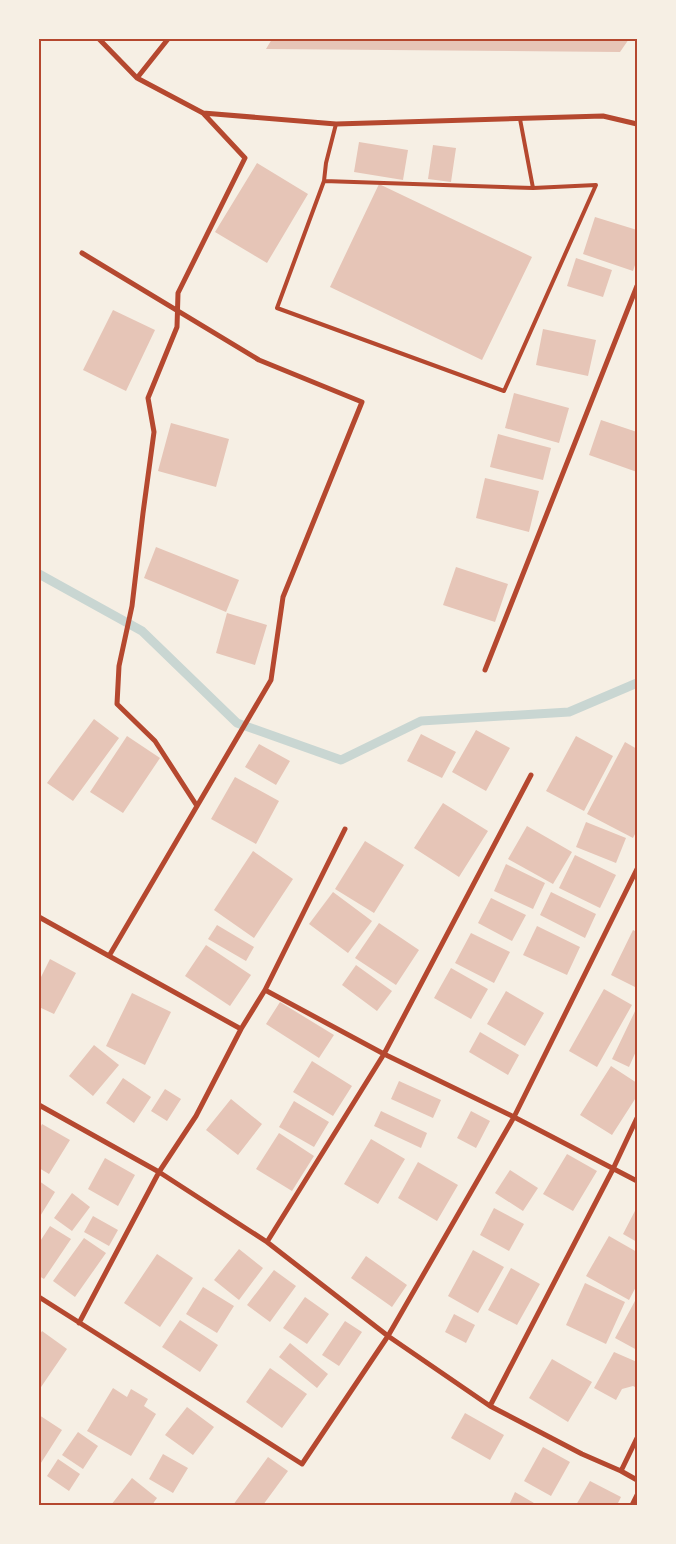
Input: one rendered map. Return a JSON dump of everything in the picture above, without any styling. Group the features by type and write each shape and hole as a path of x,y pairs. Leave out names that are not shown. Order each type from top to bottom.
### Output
{"street":[{"path":"99,39 137,78 203,113 245,158 178,293 177,327 148,398 154,432 132,610 119,666 117,704 156,741 197,806"},
{"path":"137,78 168,39"},
{"path":"203,113 336,124 603,116 637,124"},
{"path":"82,253 259,360 362,402 283,597 271,680 109,956"},
{"path":"486,670 637,286"},
{"path":"267,1242 384,1054 531,775"},
{"path":"79,1323 159,1172 196,1116 241,1029 264,990 345,829"},
{"path":"39,1296 302,1464 388,1336 514,1117 637,869"},
{"path":"39,918 241,1029"},
{"path":"264,990 384,1054 514,1117 637,1181"},
{"path":"39,1105 159,1172 267,1242 388,1336 490,1406 582,1454 637,1480"},
{"path":"490,1406 613,1169 637,1118"},
{"path":"621,1471 637,1438"},
{"path":"632,1505 637,1494"}],"lane":[{"path":"520,118 533,188"},
{"path":"324,181 533,188 596,185 504,391 276,308 324,181 326,163 336,124"}],"building":[{"path":"272,39 629,39 620,52 266,49"},
{"path":"359,142 408,150 403,180 354,172"},
{"path":"433,145 456,148 451,182 428,179"},
{"path":"257,163 308,194 267,263 215,232"},
{"path":"379,184 532,257 482,360 330,287"},
{"path":"595,217 637,230 637,259 633,271 583,254"},
{"path":"576,258 612,270 603,297 567,286"},
{"path":"113,310 155,330 126,391 83,370"},
{"path":"543,329 596,340 588,376 536,365"},
{"path":"514,393 569,408 559,443 505,428"},
{"path":"601,420 637,432 637,472 589,455"},
{"path":"171,423 229,439 216,487 158,471"},
{"path":"498,434 551,448 543,480 490,467"},
{"path":"485,478 539,491 529,532 476,518"},
{"path":"156,547 239,580 226,612 144,578"},
{"path":"456,567 508,584 495,622 443,605"},
{"path":"227,613 267,625 255,665 216,653"},
{"path":"94,719 119,738 73,801 47,783"},
{"path":"476,730 510,748 486,791 452,772"},
{"path":"421,734 456,752 442,778 407,761"},
{"path":"127,736 160,758 123,813 90,792"},
{"path":"576,736 613,756 584,811 546,791"},
{"path":"625,742 637,749 637,830 633,838 587,814"},
{"path":"259,744 290,761 276,785 245,767"},
{"path":"235,777 279,801 256,844 211,819"},
{"path":"443,803 488,831 459,877 414,848"},
{"path":"586,822 626,838 616,863 576,847"},
{"path":"527,826 572,852 553,884 508,859"},
{"path":"365,841 404,865 374,913 335,889"},
{"path":"253,851 293,879 254,938 214,910"},
{"path":"575,855 616,875 600,908 559,888"},
{"path":"506,864 545,883 533,909 494,891"},
{"path":"333,892 372,921 348,953 309,924"},
{"path":"551,892 596,914 585,938 540,915"},
{"path":"491,898 526,915 512,941 478,923"},
{"path":"379,923 419,950 396,985 355,958"},
{"path":"217,925 254,947 246,961 208,939"},
{"path":"537,926 580,947 567,975 523,955"},
{"path":"633,930 637,932 637,988 611,975"},
{"path":"471,933 510,952 494,983 455,963"},
{"path":"206,945 251,975 230,1006 185,976"},
{"path":"50,959 76,973 54,1014 39,1007 39,981"},
{"path":"356,965 392,991 377,1011 342,985"},
{"path":"451,968 488,989 471,1019 434,998"},
{"path":"604,989 632,1005 597,1067 569,1051"},
{"path":"506,991 544,1013 525,1046 487,1024"},
{"path":"132,993 171,1012 145,1065 106,1046"},
{"path":"280,1002 334,1035 319,1058 266,1024"},
{"path":"637,1007 637,1049 629,1067 612,1059"},
{"path":"480,1032 519,1055 508,1075 469,1052"},
{"path":"94,1045 119,1065 93,1096 69,1076"},
{"path":"312,1061 352,1086 333,1116 293,1092"},
{"path":"611,1066 637,1083 637,1096 612,1135 580,1115"},
{"path":"123,1078 151,1097 134,1123 106,1103"},
{"path":"399,1081 441,1100 433,1118 391,1099"},
{"path":"165,1089 181,1099 167,1121 151,1111"},
{"path":"231,1099 262,1124 238,1155 206,1130"},
{"path":"294,1101 329,1122 314,1147 279,1127"},
{"path":"381,1111 427,1133 421,1148 374,1126"},
{"path":"471,1111 490,1121 476,1148 457,1138"},
{"path":"42,1124 70,1140 49,1174 39,1168 39,1130"},
{"path":"279,1133 314,1156 292,1191 256,1169"},
{"path":"371,1139 405,1159 378,1204 344,1184"},
{"path":"567,1154 597,1171 573,1211 543,1194"},
{"path":"105,1158 135,1175 118,1206 88,1189"},
{"path":"418,1162 458,1185 437,1221 398,1198"},
{"path":"510,1170 538,1188 523,1211 495,1193"},
{"path":"39,1181 55,1192 39,1218"},
{"path":"72,1193 90,1207 72,1231 54,1218"},
{"path":"637,1207 637,1242 623,1234"},
{"path":"494,1208 524,1224 509,1251 480,1235"},
{"path":"93,1216 118,1230 109,1246 84,1232"},
{"path":"50,1226 71,1239 44,1279 39,1276 39,1243"},
{"path":"609,1236 637,1252 637,1285 629,1300 586,1276"},
{"path":"84,1238 106,1253 75,1297 53,1281"},
{"path":"239,1249 263,1268 239,1300 214,1280"},
{"path":"473,1250 504,1267 478,1313 448,1296"},
{"path":"157,1254 193,1278 160,1327 124,1303"},
{"path":"366,1256 407,1285 392,1307 351,1278"},
{"path":"511,1268 540,1284 517,1325 488,1310"},
{"path":"274,1270 296,1286 270,1322 247,1305"},
{"path":"585,1283 625,1302 606,1344 566,1325"},
{"path":"203,1287 234,1306 217,1333 186,1314"},
{"path":"305,1297 329,1314 307,1344 283,1328"},
{"path":"637,1300 637,1350 615,1338"},
{"path":"454,1314 475,1325 466,1343 445,1332"},
{"path":"180,1320 218,1345 200,1372 162,1347"},
{"path":"345,1321 362,1332 339,1366 322,1355"},
{"path":"42,1331 67,1349 39,1390 39,1336"},
{"path":"290,1343 328,1374 317,1388 279,1357"},
{"path":"614,1352 637,1362 637,1388 633,1386 622,1389 616,1400 594,1388"},
{"path":"552,1359 592,1382 568,1422 529,1398"},
{"path":"270,1368 307,1394 282,1428 246,1402"},
{"path":"113,1388 127,1397 131,1389 148,1399 144,1406 156,1414 131,1456 87,1431"},
{"path":"187,1407 214,1427 193,1455 165,1435"},
{"path":"465,1413 504,1435 490,1460 451,1438"},
{"path":"39,1415 62,1430 39,1466"},
{"path":"78,1432 98,1446 83,1469 62,1455"},
{"path":"543,1447 570,1462 551,1496 524,1481"},
{"path":"163,1454 188,1468 173,1493 149,1479"},
{"path":"268,1457 288,1471 263,1505 233,1505"},
{"path":"58,1459 80,1474 69,1491 47,1476"},
{"path":"132,1478 157,1498 152,1505 111,1505"},
{"path":"590,1481 621,1497 617,1505 576,1505"},
{"path":"515,1492 534,1503 533,1505 509,1505"}],"waterway":[{"path":"39,574 142,631 237,723 341,760 421,721 569,712 637,683"}]}
